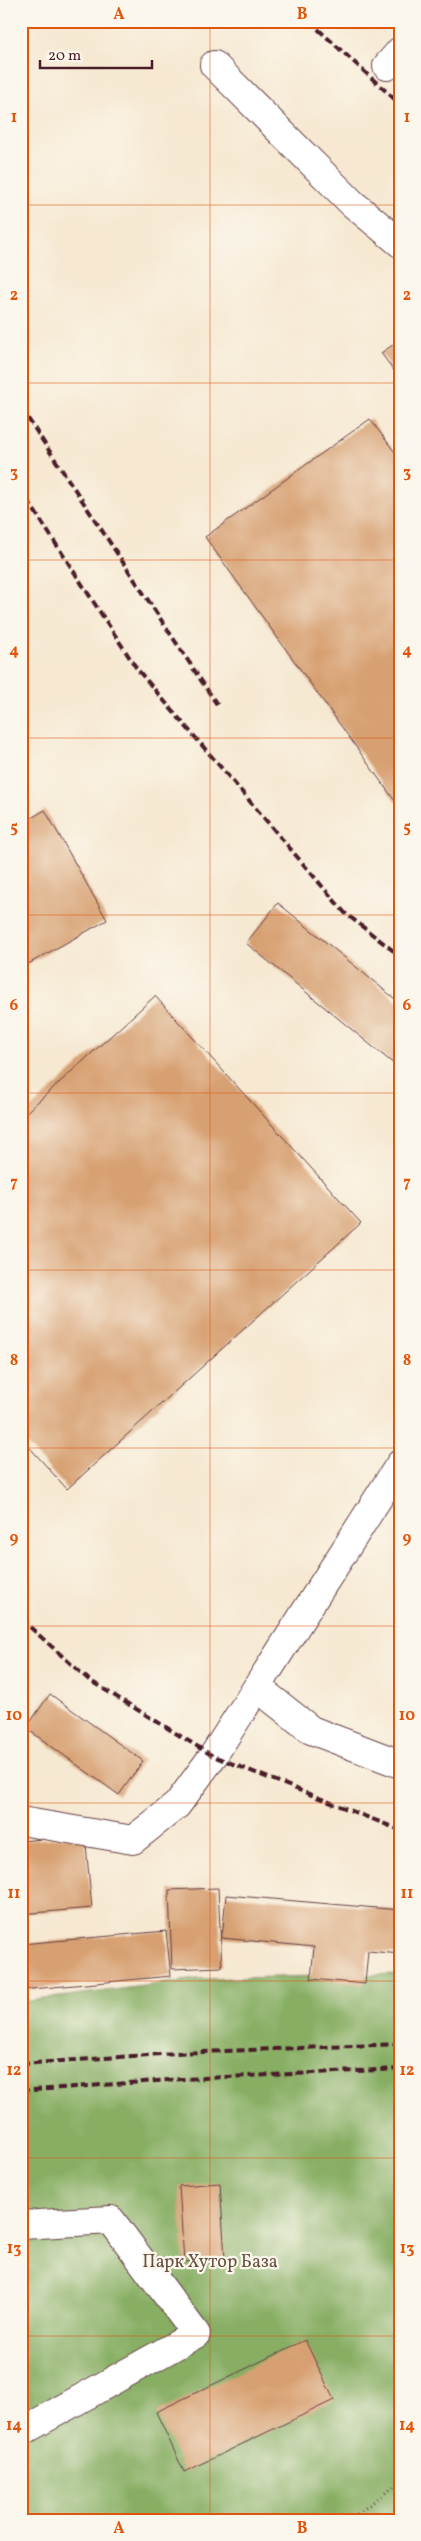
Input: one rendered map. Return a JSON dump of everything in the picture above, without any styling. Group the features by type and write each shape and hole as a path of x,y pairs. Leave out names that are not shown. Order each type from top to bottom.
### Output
{"street":[{"path":"214,65 352,203 400,243"},
{"path":"21,1821 133,1840 177,1806 258,1688 400,1464"},
{"path":"258,1688 311,1730 400,1764"},
{"path":"21,2225 110,2220 196,2334 21,2432"}],"path":[{"path":"350,2520 400,2484"}],"green space":[{"name":"Парк Хутор База","path":"400,1974 400,2520 21,2520 21,2002 197,1979"}],"building":[{"path":"400,340 400,379 381,353"},
{"path":"370,419 400,459 400,808 205,537"},
{"path":"45,810 107,920 21,968 21,824"},
{"path":"278,903 400,1003 400,1069 246,943"},
{"path":"155,996 361,1223 67,1489 21,1438 21,1117"},
{"path":"50,1694 143,1761 119,1795 26,1728"},
{"path":"85,1835 92,1908 21,1914 21,1841"},
{"path":"218,1888 222,1967 172,1969 169,1890"},
{"path":"226,1895 400,1910 400,1954 368,1951 365,1984 311,1979 314,1947 222,1938"},
{"path":"166,1931 171,1976 21,1990 21,1944"},
{"path":"220,2183 225,2259 184,2262 179,2186"},
{"path":"305,2340 334,2400 184,2472 156,2412"}],"railway":[{"path":"309,21 400,104"},
{"path":"21,408 218,706"},
{"path":"21,490 137,669 345,913 400,956"},
{"path":"21,1619 89,1680 213,1756 400,1830"},
{"path":"21,2064 175,2053 400,2044"},
{"path":"21,2091 183,2079 400,2069"}]}
